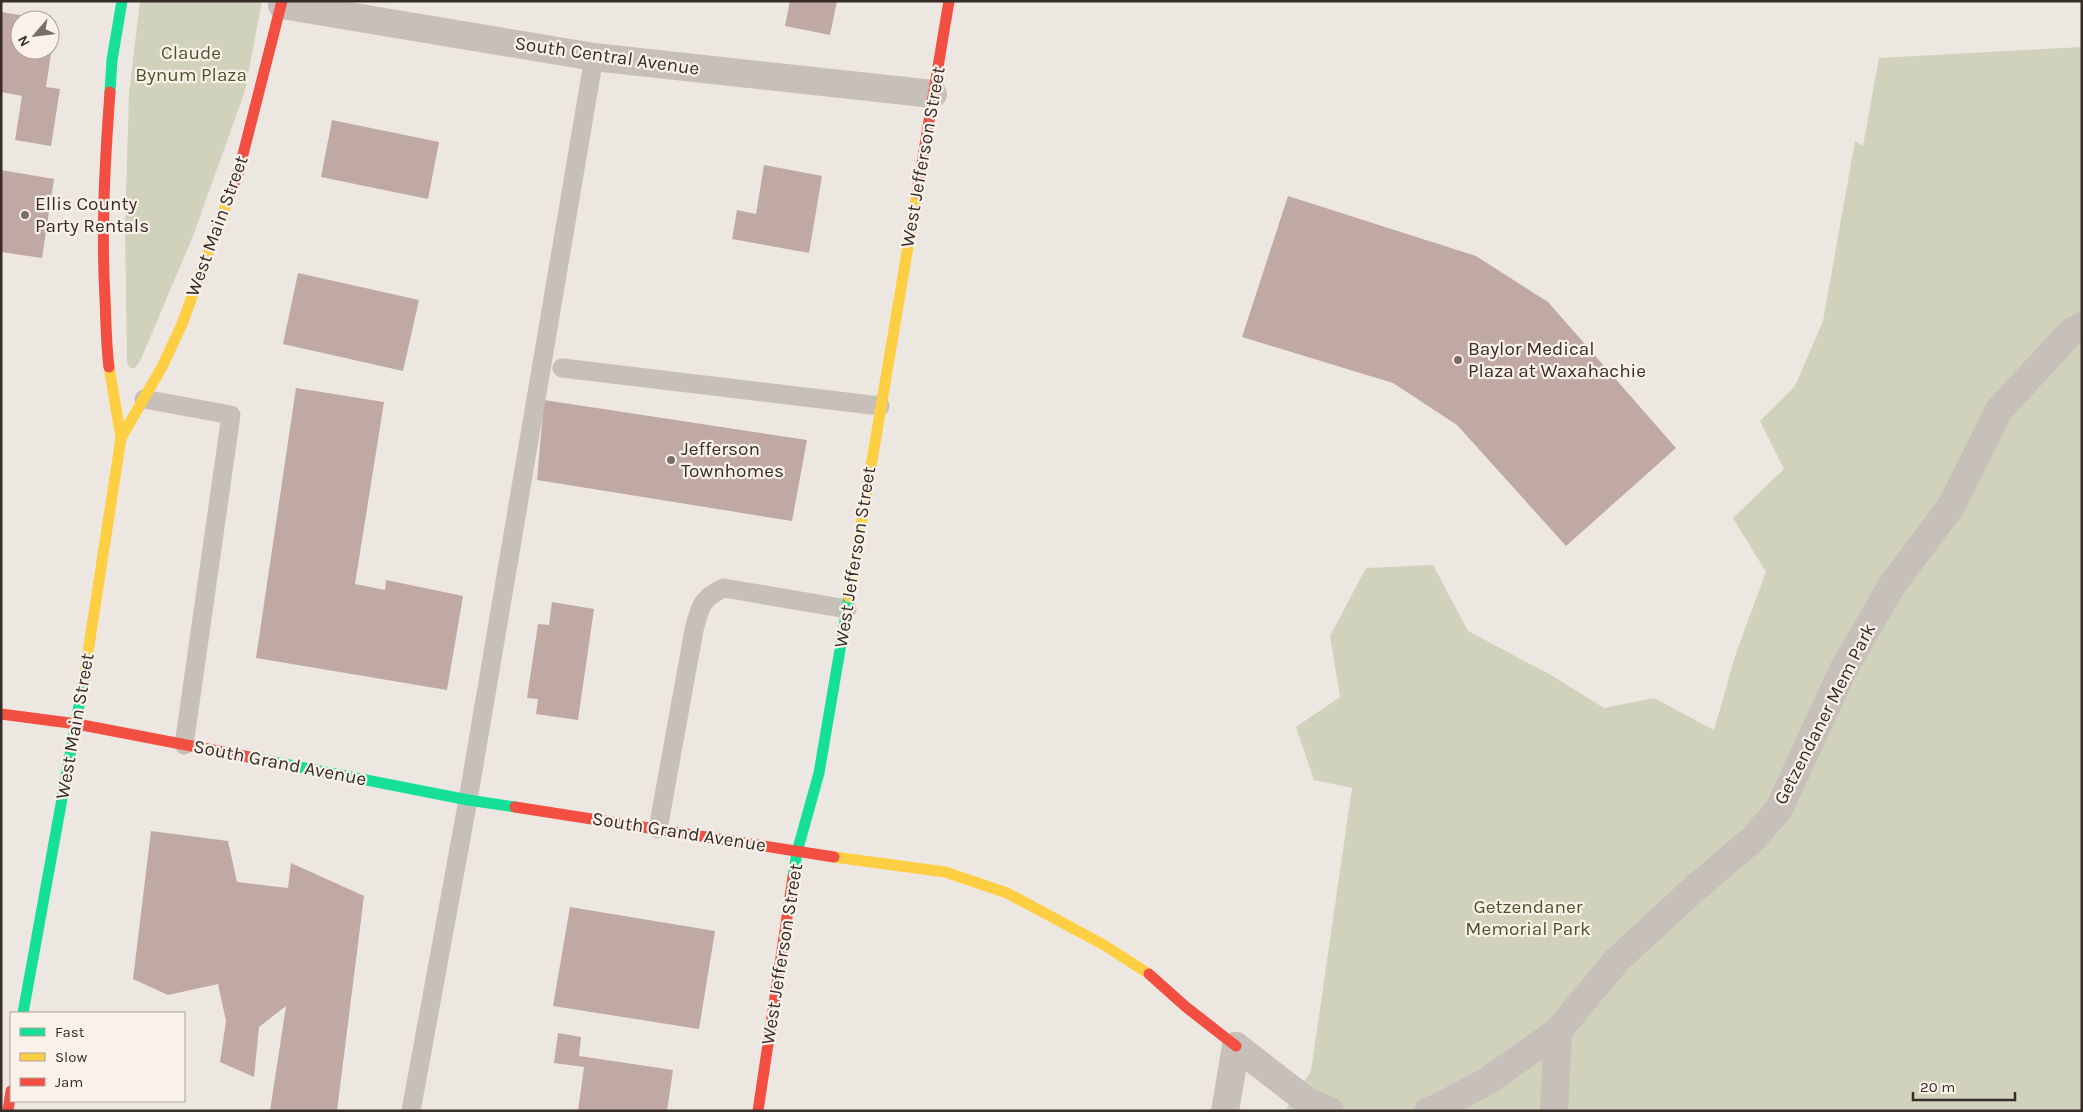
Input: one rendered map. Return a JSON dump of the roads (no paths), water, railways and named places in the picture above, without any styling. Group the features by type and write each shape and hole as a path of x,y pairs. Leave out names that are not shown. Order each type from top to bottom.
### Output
{"street":[{"name":"West Main Street","path":"24,1012 34,947 77,724 121,438 107,352 103,254 105,157 112,60 122,1"},
{"name":"West Jefferson Street","path":"758,1111 797,852 819,773 949,1"},
{"name":"West Main Street","path":"121,438 162,367 182,324 238,174 282,3"},
{"name":"South Central Avenue","path":"282,3 594,57 934,94"},
{"name":"Getzendaner Mem Park","path":"1428,1111 1435,1110 1489,1080 1558,1030 1617,960 1693,890 1753,839 1779,809 1843,670 1892,585 1952,505 1999,410 2071,332 2082,326"},
{"name":"South Grand Avenue","path":"1,714 77,724 468,800 779,847 797,852 945,872 1007,893 1104,945 1156,979 1186,1007 1236,1046"},
{"path":"1554,1111 1558,1030"},
{"path":"1225,1111 1236,1046"},
{"path":"1236,1046 1290,1111"},
{"path":"1236,1046 1307,1101 1330,1111"},
{"path":"8,1111 10,1098"}],"lane":[{"path":"411,1111 468,800 594,57"},
{"path":"562,368 880,406"},
{"path":"144,399 231,415 184,745"},
{"path":"658,829 694,630 699,609 709,595 724,588 847,609"}],"place":[{"name":"Ellis County Party Rentals","path":"25,215"},
{"name":"Baylor Medical Plaza at Waxahachie","path":"1458,360"},
{"name":"Jefferson Townhomes","path":"671,460"}],"park label":[{"name":"Claude Bynum Plaza","path":"191,64"},
{"name":"Getzendaner Memorial Park","path":"1528,918"}]}
